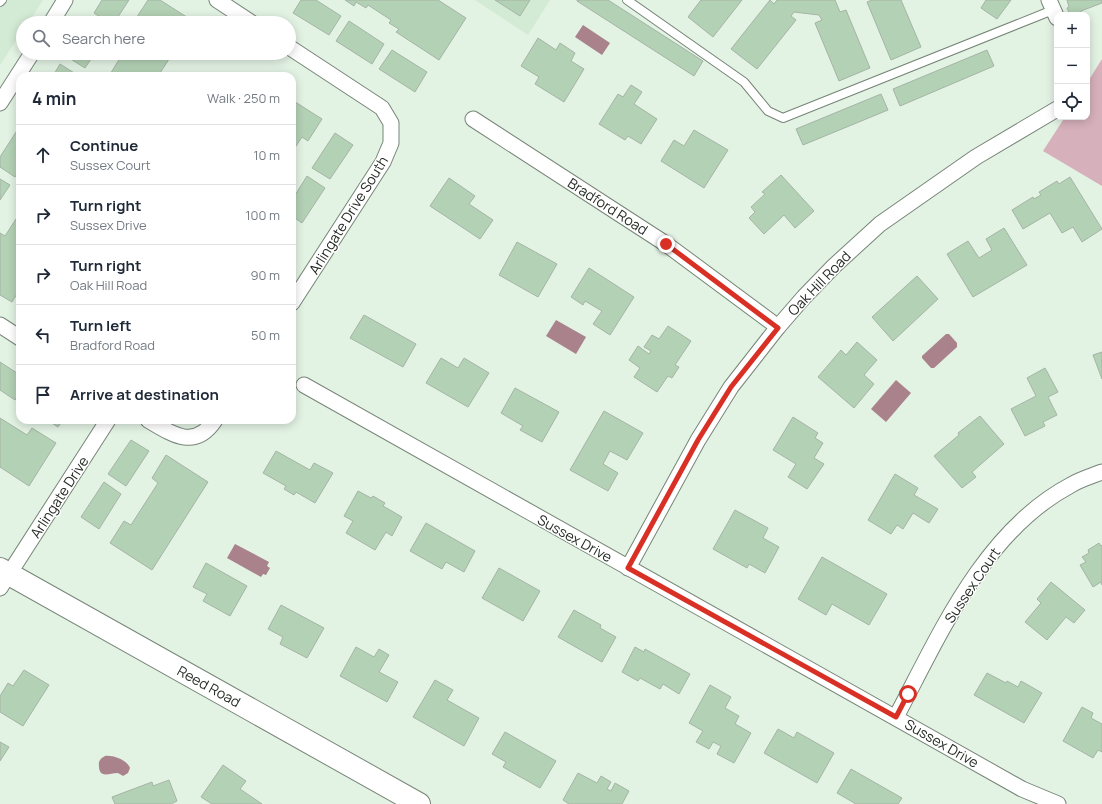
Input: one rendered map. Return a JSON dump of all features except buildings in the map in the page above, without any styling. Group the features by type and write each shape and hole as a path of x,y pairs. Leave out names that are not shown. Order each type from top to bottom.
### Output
{"main road":[{"name":"Reed Road","path":"3,577 419,804"}],"street":[{"path":"56,16 66,0"},
{"path":"217,0 241,16"},
{"name":"Arlingate Drive South","path":"296,52 382,108 391,123 391,143 382,162 296,297"},
{"path":"20,72 28,60"},
{"path":"0,103 16,78"},
{"name":"Oak Hill Road","path":"628,568 698,440 731,387 804,297 834,266 880,224 976,157 1054,111"},
{"name":"Bradford Road","path":"473,118 666,244 778,328"},
{"path":"0,325 16,335"},
{"name":"Sussex Drive","path":"304,385 1022,789 1053,803"},
{"name":"Arlingate Drive","path":"3,577 105,424"},
{"path":"155,424 171,434 186,438 202,435 212,424"},
{"name":"Sussex Court","path":"896,717 962,595 988,558 1018,524 1044,502 1071,485 1102,472"}],"lane":[{"path":"627,0 744,82 768,111 783,118 1053,9"}],"shaded area":[{"path":"0,0 43,0 33,16 16,16 16,41 0,65"},
{"path":"475,0 550,0 528,35"},
{"path":"583,25 610,43 602,55 575,37"},
{"path":"1102,59 1102,186 1043,151 1063,120 1090,120 1090,78"},
{"path":"556,320 586,337 576,354 546,336"},
{"path":"946,334 949,334 957,343 957,347 934,368 931,368 922,356"},
{"path":"896,380 911,393 886,422 871,409"},
{"path":"235,544 269,562 267,566 270,568 266,575 263,574 261,577 227,558"},
{"path":"105,756 116,757 123,760 130,768 128,773 123,776 118,773 101,773 99,770 99,763"}],"route":[{"path":"666,244 778,328 731,387 698,440 628,568 896,717 908,694"}]}
